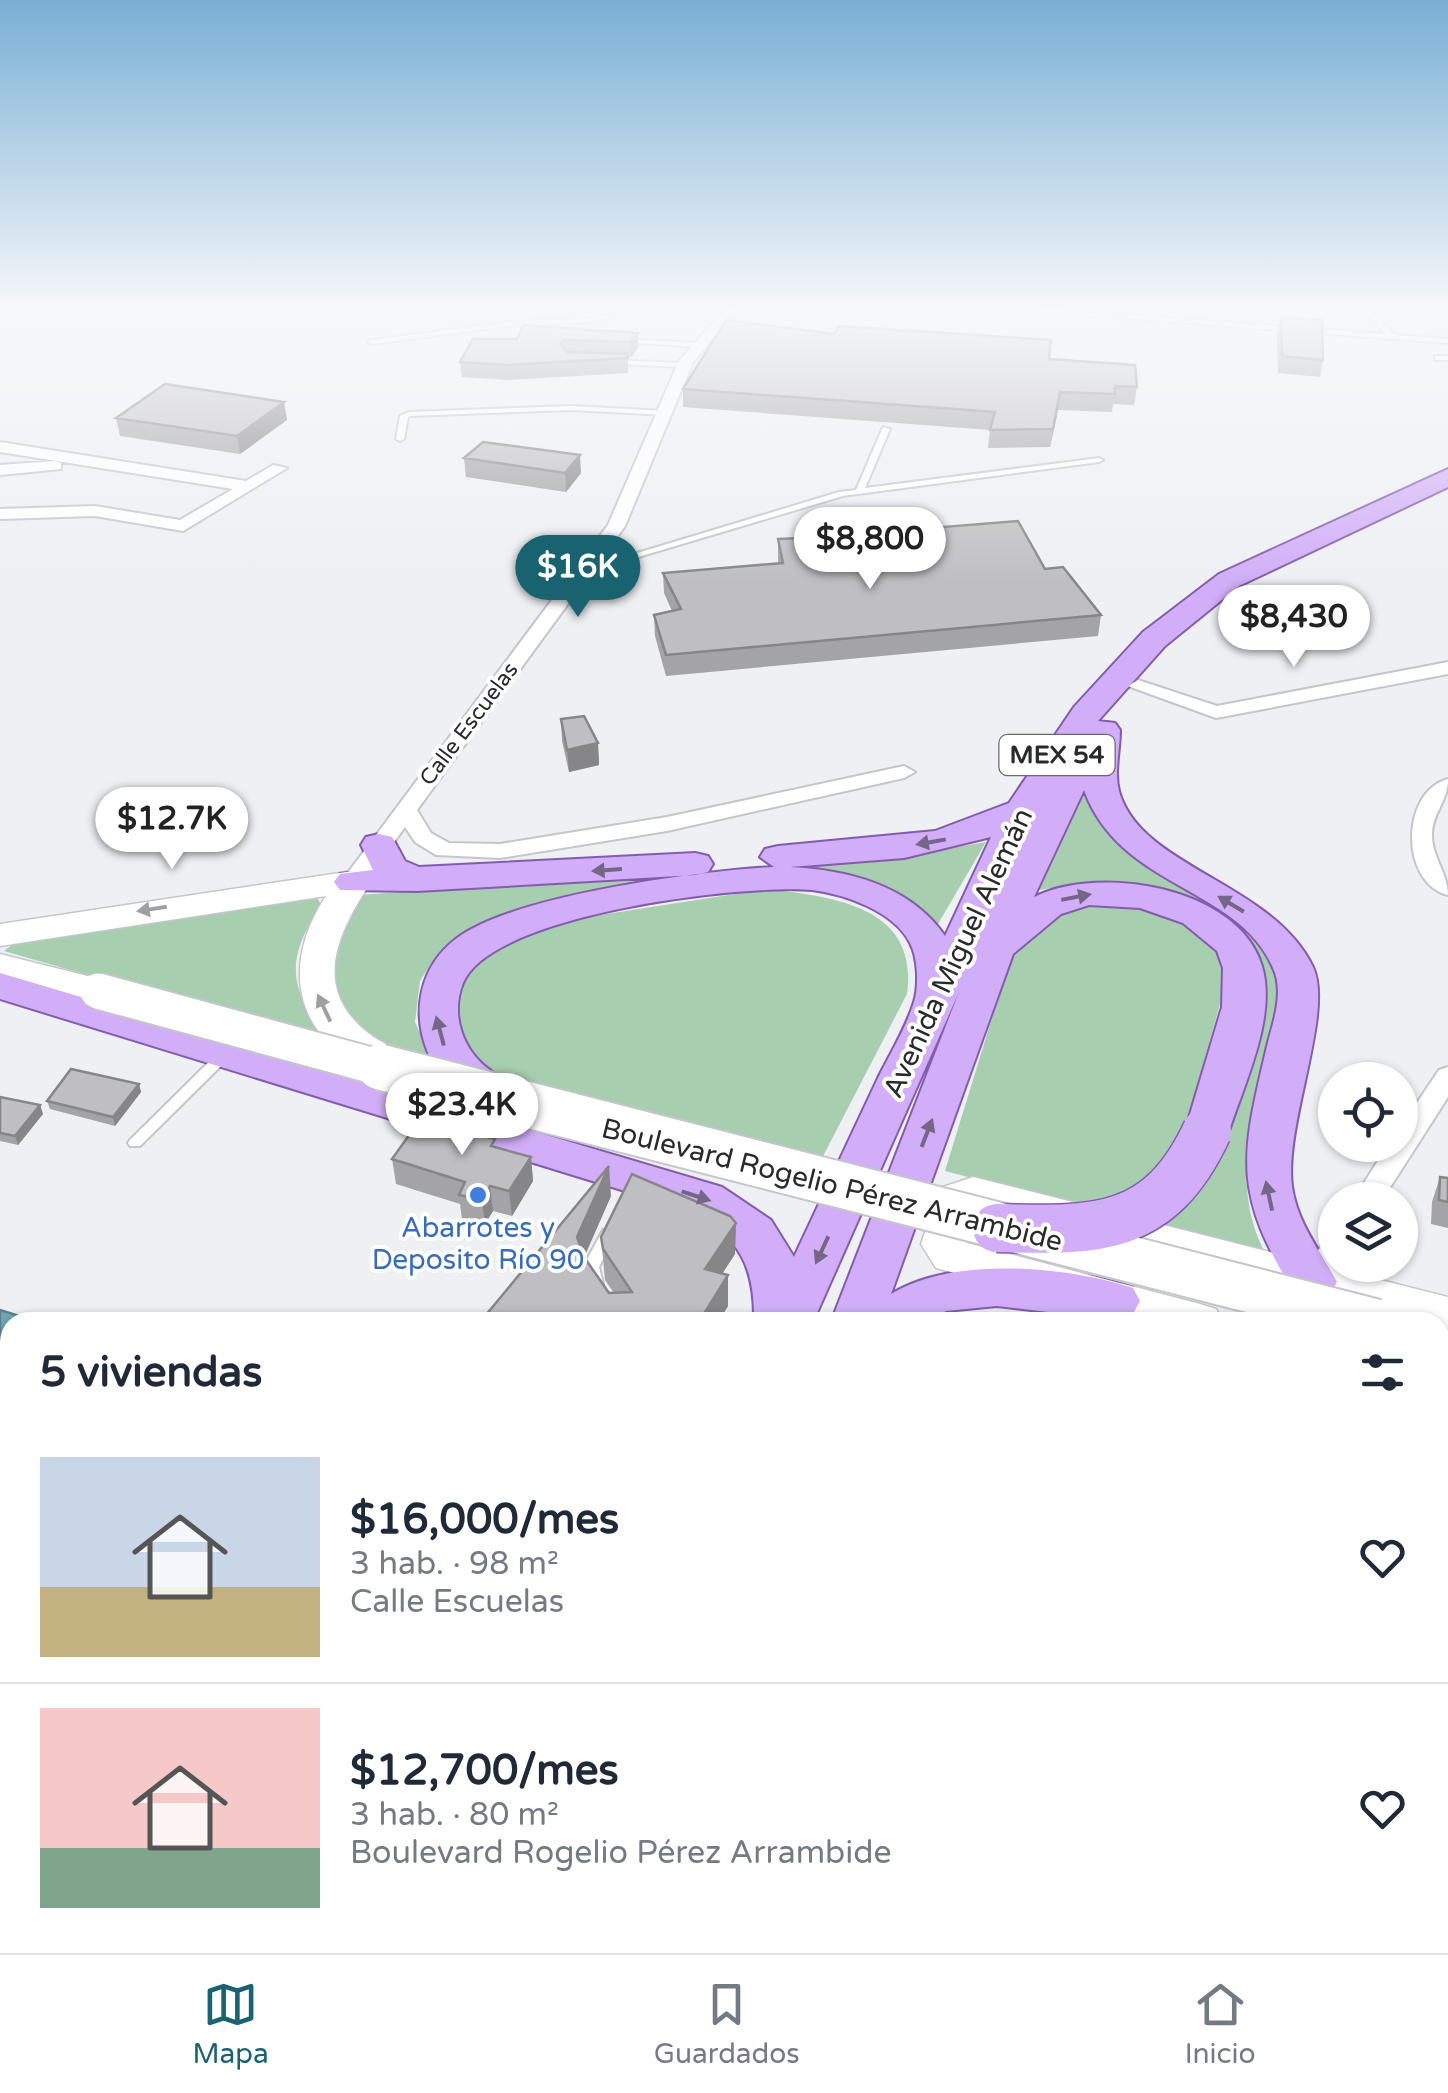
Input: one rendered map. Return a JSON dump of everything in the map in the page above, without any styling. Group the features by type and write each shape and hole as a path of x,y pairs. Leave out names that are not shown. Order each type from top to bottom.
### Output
{"main road":[{"name":"Avenida Miguel Alemán","path":"793,1312 1022,810 1106,688 1188,621 1228,580 1415,489 1448,477"},
{"name":"Avenida Miguel Alemán","path":"860,1312 996,949 1063,788 1188,621"},
{"path":"1103,730 1100,790 1114,822 1160,860 1269,929 1296,972 1296,1012 1266,1145 1266,1182 1284,1239 1318,1284"},
{"path":"0,935 264,892 353,882 719,862 922,844 984,830 1022,810"},
{"path":"378,845 394,872 417,880"},
{"path":"538,1109 485,1089 464,1074 440,1040 435,1021 446,977 459,958 512,925 688,888 782,876 822,880 894,905 918,924 933,949 935,1002"},
{"path":"353,882 335,906 315,959 313,977 329,1021 356,1047 418,1078"},
{"path":"996,949 1054,902 1100,893 1164,902 1191,912 1228,938 1239,953 1244,984 1230,1057 1207,1132 1198,1155 1172,1193 1144,1212 1090,1227 997,1228"},
{"name":"Boulevard Rogelio Pérez Arrambide","path":"0,966 810,1195 1318,1284"},
{"name":"Boulevard Rogelio Pérez Arrambide","path":"0,974 1336,1312"},
{"path":"0,986 732,1211 768,1245 779,1283 778,1312"},
{"path":"1158,1312 952,1256 943,1244 956,1199 973,1193 1435,1312"},
{"path":"900,1312 906,1306 954,1290 1022,1291 1116,1302"}],"street":[{"name":"Calle Escuelas","path":"353,882 585,570 630,500 670,400"},
{"path":"0,447 248,486"},
{"path":"0,470 105,463"},
{"path":"0,514 95,511 184,526 279,468"},
{"path":"1138,686 1216,712 1448,668"},
{"path":"405,808 423,836 444,850 500,851 680,822 904,772"},
{"path":"1448,786 1432,802 1421,828 1420,849 1427,866 1448,888"},
{"path":"1379,1182 1448,1076"}],"lane":[{"path":"400,439 404,416 410,414 572,408 665,413"},
{"path":"860,490 886,429"},
{"path":"585,570 860,490 950,483 1099,460"},
{"path":"135,1143 225,1054"},
{"path":"603,1296 591,1267 614,1222"}],"green space":[{"path":"1084,789 1101,822 1124,847 1239,924 1262,949 1280,981 1249,1126 1246,1163 1248,1198 1256,1232 1272,1264 1149,1230 1191,1201 1215,1169 1233,1116 1260,972 1123,884 1082,883 1039,890"},
{"path":"986,842 935,929 838,879 549,903 506,913 454,940 420,981 415,1022 430,1055 453,1083 431,1076 335,1013 323,955 359,895 892,858"},
{"path":"767,889 819,896 867,911 886,924 900,942 907,965 907,994 821,1160 517,1083 479,1064 448,1020 467,964 555,922"},
{"path":"308,896 317,898 322,906 300,945 296,978 308,1011 334,1046 4,951 13,944"},
{"path":"1098,903 1162,915 1191,929 1218,949 1224,990 1180,1146 1161,1177 1088,1208 945,1171 1011,956 1048,919"}],"building":[{"path":"142,400 284,402 237,436 116,418"},
{"path":"834,400 1058,400 1053,429 990,430 995,412"},
{"path":"483,442 580,455 565,473 464,458"},
{"path":"1018,521 1045,569 1063,567 1101,615 666,655 654,615 681,609 663,573 783,563 778,539 828,537 836,558 928,551 918,529"},
{"path":"584,716 598,743 567,750 561,719"},
{"path":"71,1069 139,1084 113,1117 47,1101"},
{"path":"0,1097 40,1105 15,1136 0,1133"},
{"path":"420,1120 495,1139 491,1146 531,1157 509,1191 490,1186 482,1199 459,1195 465,1182 392,1159"},
{"path":"609,1166 577,1237 584,1257 609,1293 632,1292 603,1249 601,1237 632,1174 730,1216 736,1223 705,1269 728,1275 705,1312 488,1312"},
{"path":"1440,1177 1448,1178 1448,1202 1439,1200"}],"place":[{"name":"Abarrotes y Deposito Río 90","path":"478,1195"}]}
